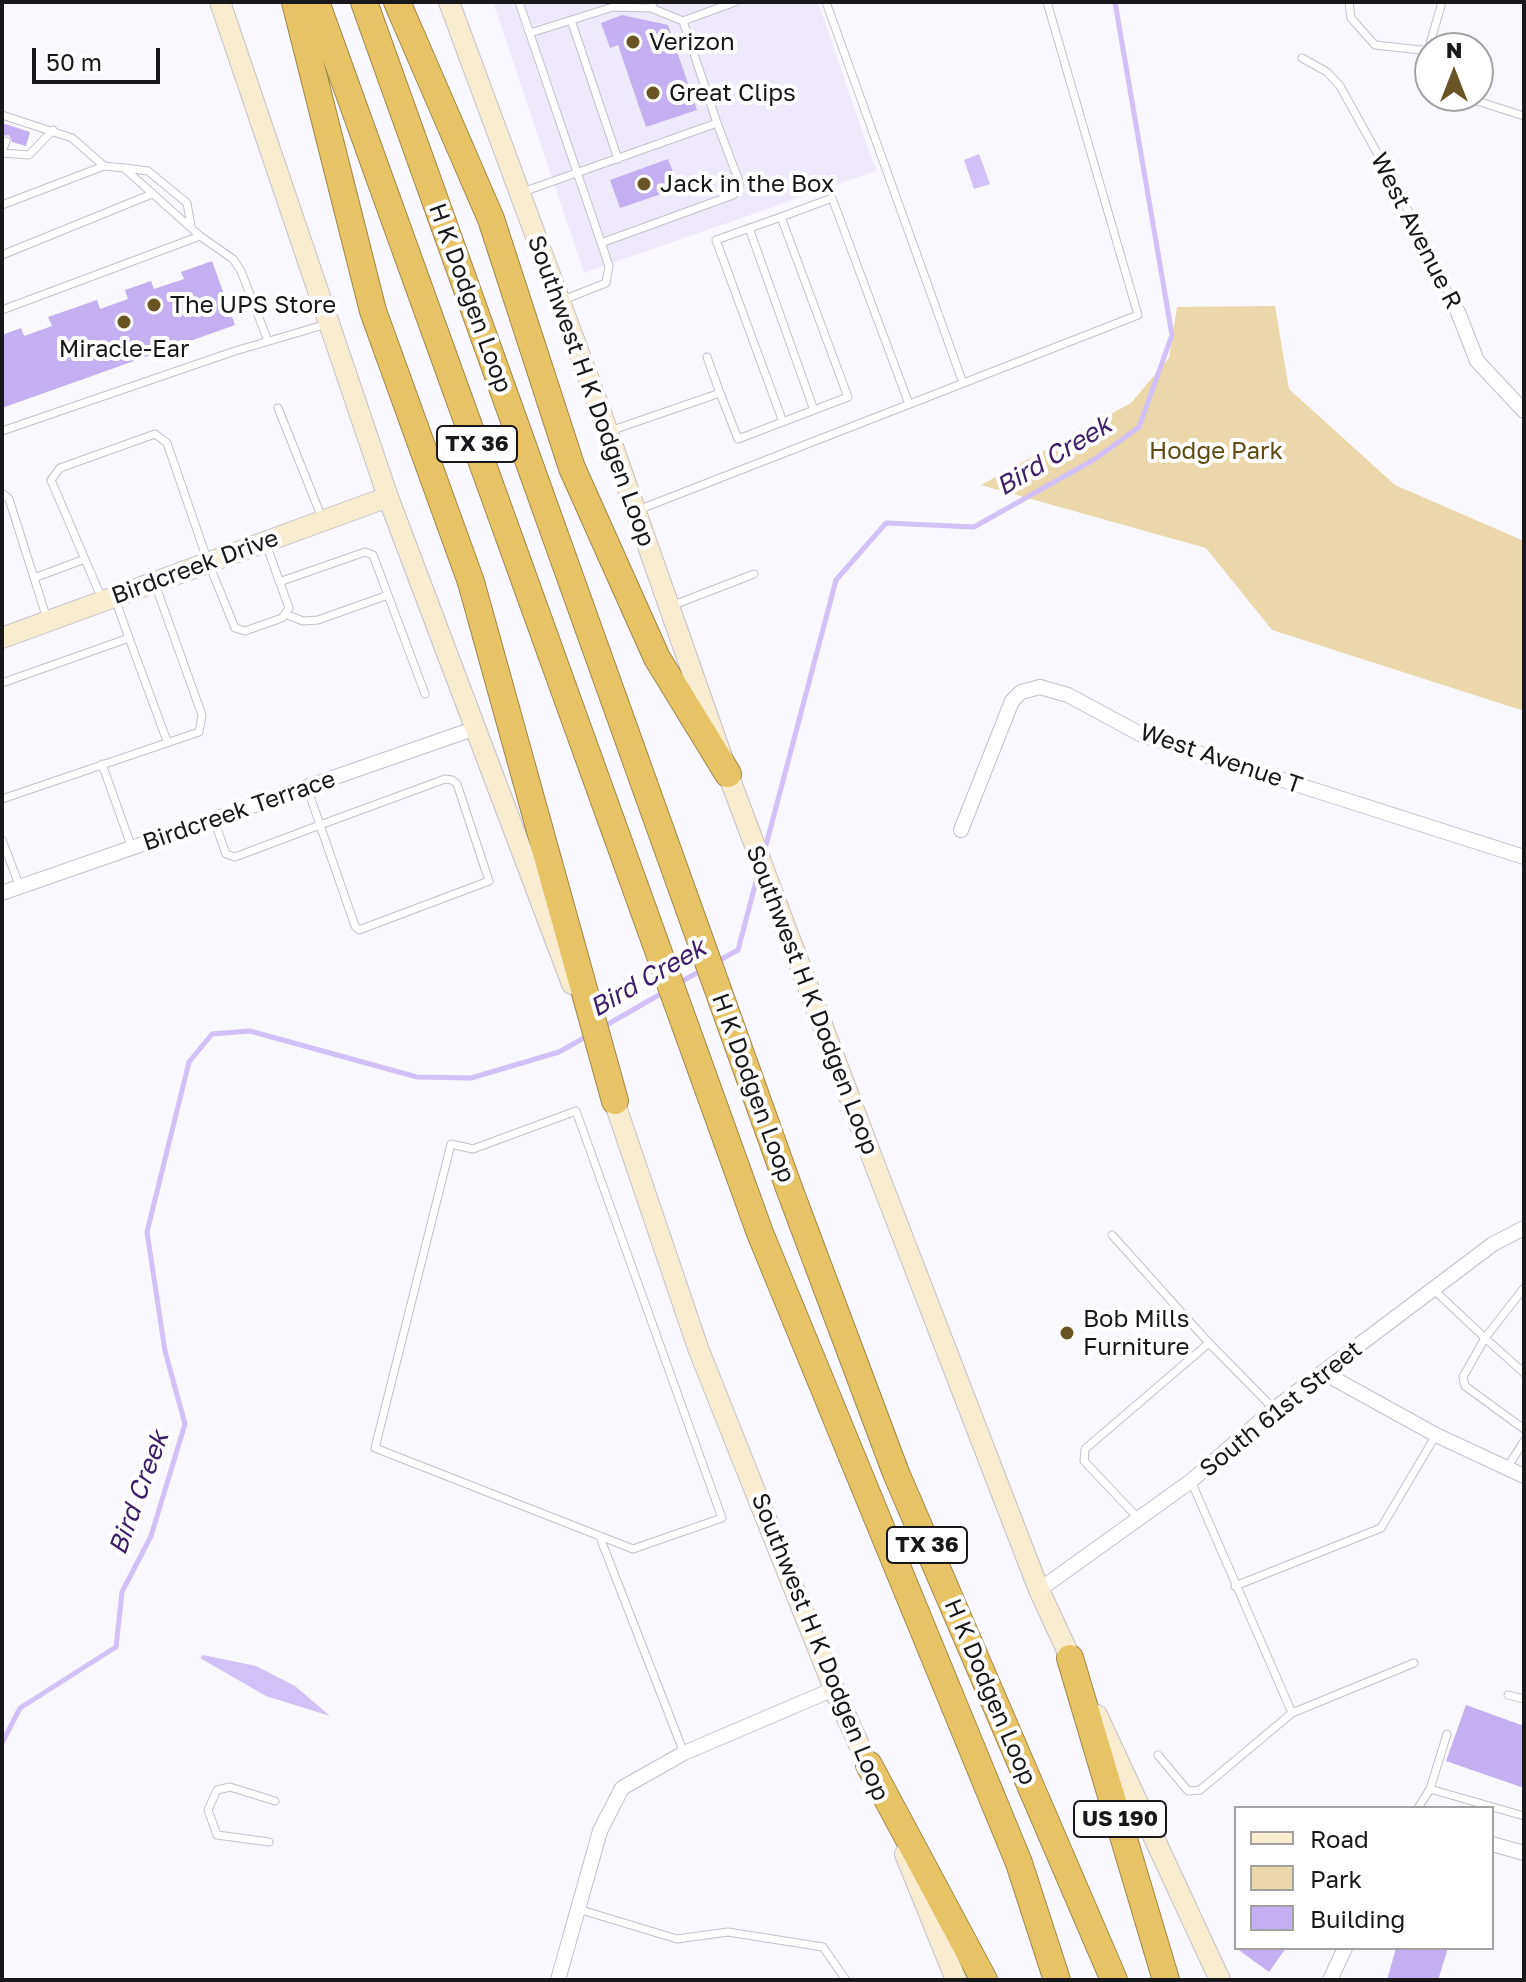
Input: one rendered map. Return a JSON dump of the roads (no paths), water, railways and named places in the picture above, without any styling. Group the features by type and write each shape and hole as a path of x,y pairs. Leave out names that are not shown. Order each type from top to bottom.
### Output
{"highway":[{"path":"295,2 373,311 471,582 558,926 615,1101"},
{"name":"H K Dodgen Loop","path":"316,2 760,1233 1019,1863 1057,1980"},
{"name":"H K Dodgen Loop","path":"364,2 758,1103 896,1473 1114,1980"},
{"path":"397,2 491,219 572,468 657,658 728,774"},
{"name":"US 190","path":"1070,1658 1166,1980"},
{"path":"869,1765 984,1980"}],"main road":[{"path":"219,2 388,497 476,728 558,926"},
{"name":"Southwest H K Dodgen Loop","path":"449,2 608,432 728,774 1039,1590 1220,1980"},
{"name":"Birdcreek Drive","path":"2,638 388,497"},
{"name":"Southwest H K Dodgen Loop","path":"615,1101 698,1348 834,1689 869,1765 956,1980"}],"street":[{"name":"West Avenue R","path":"1458,312 1477,361 1524,411"},
{"name":"West Avenue T","path":"961,830 1012,701 1021,692 1040,687 1068,695 1142,735 1524,857"},
{"name":"Birdcreek Terrace","path":"2,893 476,728"},
{"name":"South 61st Street","path":"1039,1590 1191,1481 1274,1409 1493,1244 1524,1228"},
{"path":"1324,1373 1436,1435 1524,1476"},
{"path":"558,1980 600,1831 622,1788 684,1753 834,1689"},
{"path":"1494,1845 1524,1853"},
{"path":"1330,1980 1344,1950"}],"lane":[{"path":"519,2 609,266 606,283 559,301"},
{"path":"683,21 735,2"},
{"path":"826,2 963,383"},
{"path":"636,511 1138,315 1047,2"},
{"path":"1349,2 1351,18 1375,45 1414,49"},
{"path":"1434,32 1442,2"},
{"path":"530,33 613,7 652,5 683,21 740,184 733,195 601,243"},
{"path":"571,20 618,159"},
{"name":"West Avenue R","path":"1302,58 1327,72 1340,86 1402,198 1458,312"},
{"path":"1494,104 1524,116"},
{"path":"2,115 12,122 53,130 84,146 104,166"},
{"path":"518,193 717,123"},
{"path":"6,141 2,153 29,155 53,130"},
{"path":"2,205 104,166 124,168 148,171 169,187 187,203 191,226"},
{"path":"124,168 200,236 224,250 241,271 268,341"},
{"path":"2,255 152,194"},
{"path":"783,422 716,240 832,198 909,404"},
{"path":"707,357 738,439 848,397 781,217"},
{"path":"749,228 814,410"},
{"path":"2,310 200,236"},
{"path":"2,431 268,341 329,324"},
{"path":"608,432 720,393"},
{"path":"278,408 323,521"},
{"path":"167,741 129,638 85,559 51,480 60,468 155,434 167,443 208,562 235,628 245,631 282,618 289,608 265,542"},
{"path":"2,493 9,499 48,621"},
{"path":"279,582 365,552 373,555 425,694"},
{"path":"34,578 85,559"},
{"path":"669,607 754,574"},
{"path":"2,799 199,732 202,715 155,582"},
{"path":"285,614 303,621 318,620 388,595"},
{"path":"2,683 129,638"},
{"path":"102,764 132,848"},
{"path":"214,820 230,857 320,825 452,780 457,784 489,881 359,930 355,926 320,825 307,787"},
{"path":"2,840 20,887"},
{"path":"601,1540 633,1549 722,1518 576,1111 473,1149 451,1144 375,1448 601,1540 684,1753"},
{"path":"1112,1235 1209,1343 1274,1409"},
{"path":"1524,1288 1485,1338 1463,1377 1465,1386 1524,1429"},
{"path":"1434,1290 1524,1373"},
{"path":"1139,1519 1084,1461 1085,1449 1209,1343"},
{"path":"1235,1586 1381,1528 1392,1515 1436,1435"},
{"path":"1507,1468 1524,1441"},
{"path":"1191,1481 1292,1713"},
{"path":"1158,1755 1188,1791 1200,1790 1292,1713 1414,1663"},
{"path":"1508,1695 1524,1699"},
{"path":"1419,1806 1430,1789 1447,1734"},
{"path":"269,1842 217,1835 208,1810 217,1790 230,1787 275,1801"},
{"path":"1430,1789 1489,1806"},
{"path":"1494,1807 1524,1816"},
{"path":"578,1909 677,1939 728,1932 823,1947 846,1980"}],"waterway":[{"name":"Bird Creek","path":"765,849 836,580 886,523 974,527 1095,459 1139,427 1172,335 1115,2"},
{"name":"Bird Creek","path":"718,961 738,950 758,874"},
{"name":"Bird Creek","path":"679,983 702,970"},
{"name":"Bird Creek","path":"603,1027 664,992"},
{"name":"Bird Creek","path":"2,1743 20,1708 116,1647 122,1592 151,1536 185,1424 165,1351 147,1232 189,1062 212,1034 250,1031 417,1077 471,1078 559,1052 587,1036"}],"place":[{"name":"Verizon","path":"633,42"},
{"name":"Great Clips","path":"653,93"},
{"name":"Jack in the Box","path":"644,184"},
{"name":"The UPS Store","path":"154,305"},
{"name":"Miracle-Ear","path":"124,322"},
{"name":"Bob Mills Furniture","path":"1067,1333"}],"park label":[{"name":"Hodge Park","path":"1216,451"}]}
